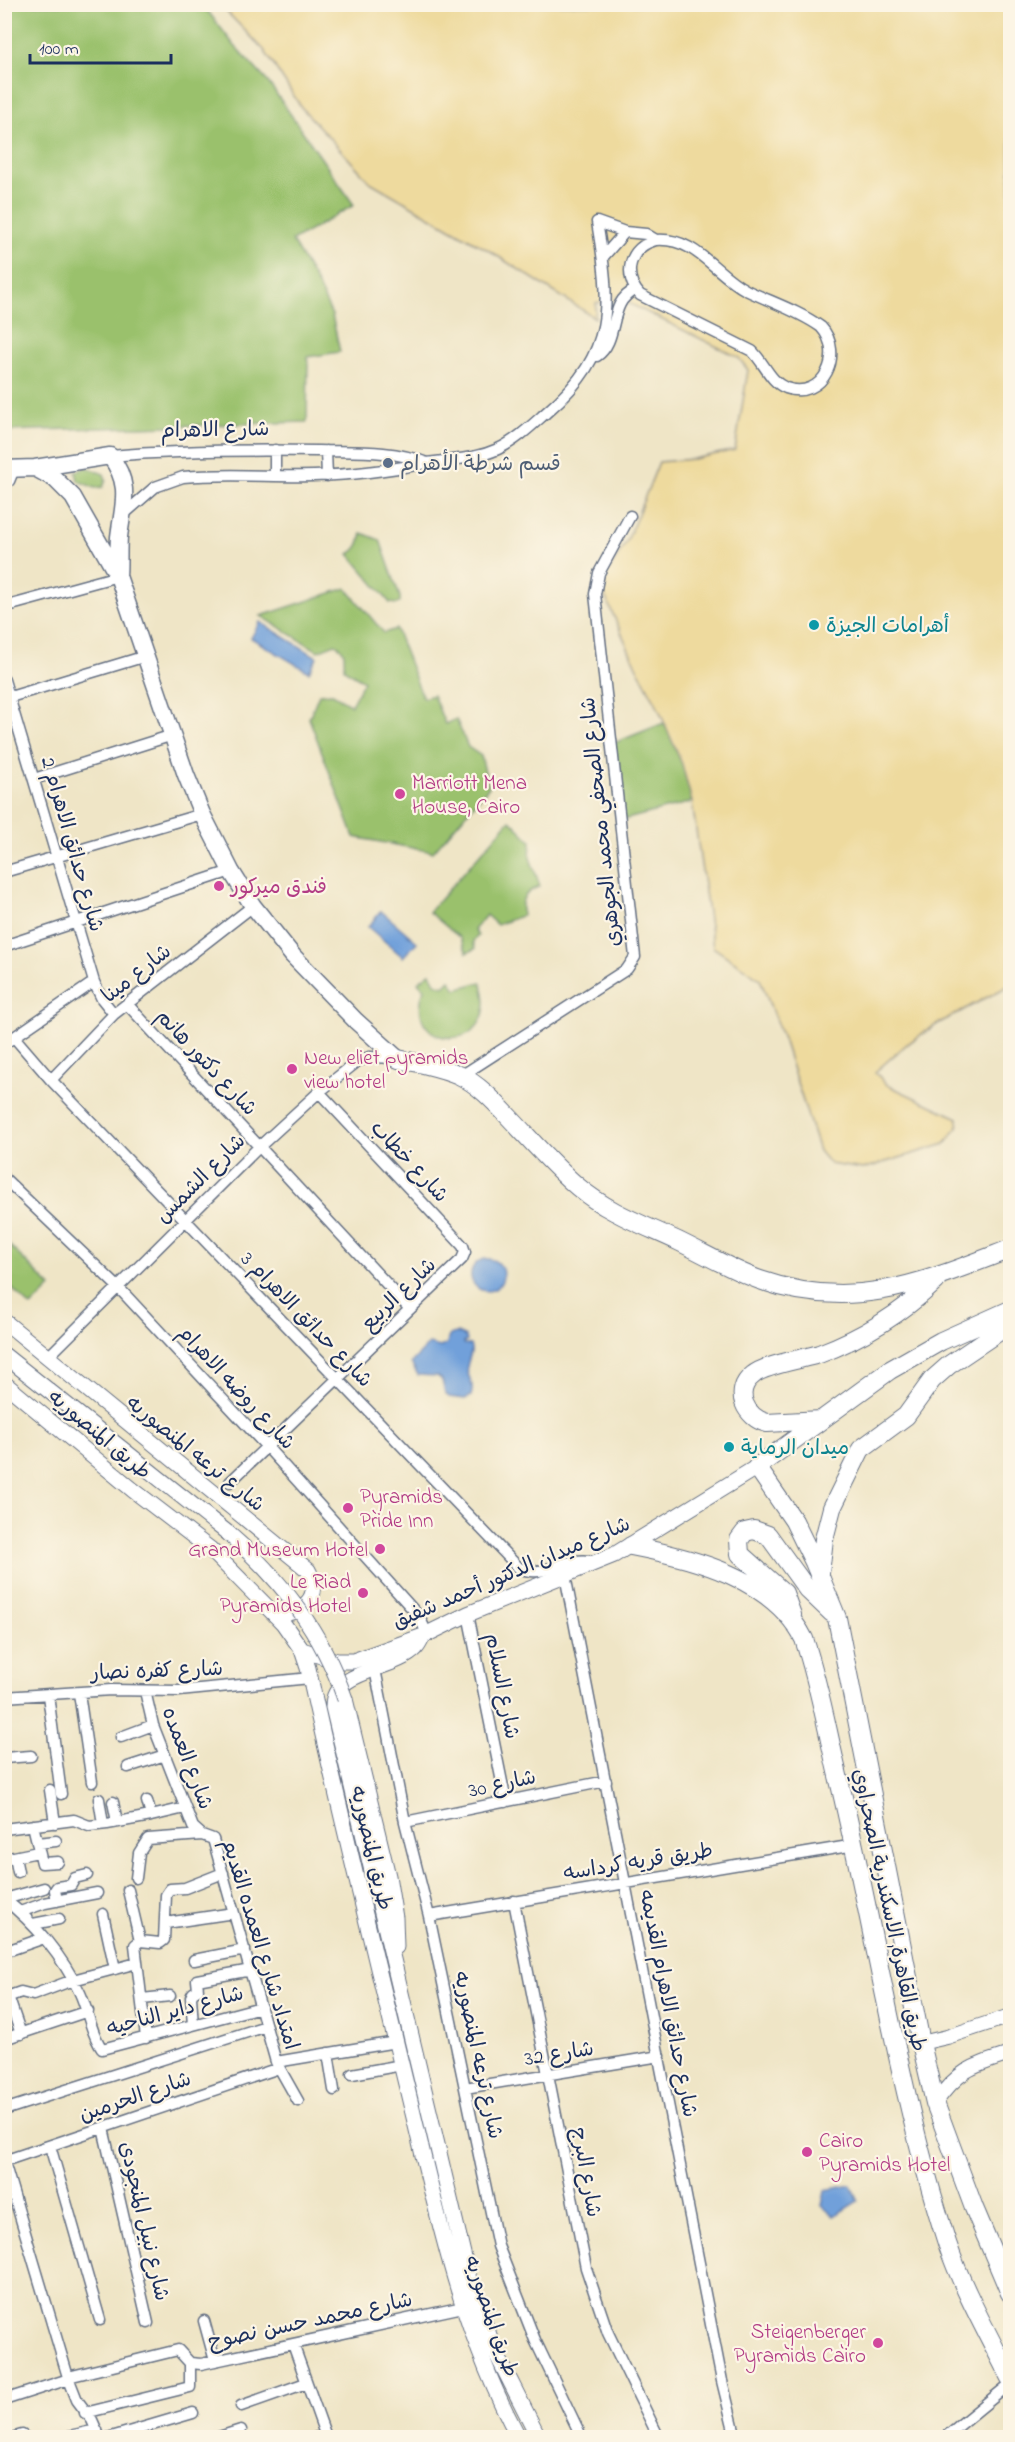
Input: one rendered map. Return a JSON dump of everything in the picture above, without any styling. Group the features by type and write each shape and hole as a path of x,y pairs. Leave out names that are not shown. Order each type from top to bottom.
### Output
{"highway":[{"path":"398,1059 440,1068 461,1076 495,1102 590,1197 616,1212 745,1274 793,1289 848,1294 896,1289 1011,1249"},
{"path":"821,1420 767,1424 747,1411 742,1396 744,1388 752,1375 759,1371 820,1353 870,1330 907,1305 941,1275"},
{"path":"758,1467 890,1370 915,1355 1011,1310"},
{"path":"819,1575 824,1539 832,1508 861,1449 906,1416 932,1380 949,1365 1011,1324"},
{"name":"طريق القاهرة, الاسكندرية الصحراوي","path":"758,1467 794,1521 837,1618 921,2043 935,2103 974,2208 1011,2293"},
{"path":"793,1620 790,1604 784,1593 740,1554 739,1540 745,1532 754,1530 768,1535 807,1589 837,1618"},
{"name":"طريق القاهرة, الاسكندرية الصحراوي","path":"631,1546 680,1556 717,1569 770,1599 793,1620 808,1650 855,1845 886,2004 928,2176 948,2245 978,2315 1011,2378"}],"main road":[{"name":"شارع الاهرام","path":"8,474 110,456"},
{"path":"110,456 120,471 125,487 124,514 119,538 118,576"},
{"path":"35,468 55,479 73,497 118,576 202,814 231,871 254,906 293,956 398,1059"},
{"name":"شارع ترعه المنصوريه","path":"4,1321 308,1570 313,1586 308,1602 294,1613 275,1615"},
{"path":"4,1354 244,1547 273,1576 310,1623 330,1659 345,1700 384,1856 395,1918 396,1974"},
{"name":"طريق المنصوريه","path":"4,1383 210,1549 290,1631 302,1650 396,2042 463,2307 493,2386 519,2438"},
{"name":"شارع ميدان الدكتور أحمد شفيق","path":"302,1650 337,1661 353,1661 425,1635 468,1614 631,1546 758,1467"},
{"name":"طريق المنصوريه","path":"425,1635 417,1647 408,1654 344,1682 336,1691 333,1707 469,2279 494,2349 539,2438"}],"street":[{"name":"شارع الاهرام","path":"124,514 146,492 173,479 193,476 327,476 367,473 476,457 498,449 517,438 564,396 594,358 602,337 606,315 603,257 597,222 625,232"},
{"path":"603,257 625,232 640,233 656,240 668,240 697,251 745,289 821,327 832,343 829,369 822,380 812,387 800,390 788,388 772,378 752,351 645,298 635,290 629,273 633,256 640,247 656,240"},
{"path":"594,358 606,348 621,299 635,290"},
{"name":"شارع الاهرام","path":"110,456 275,450 326,451 399,454 427,463"},
{"path":"275,450 275,476"},
{"path":"326,451 327,476"},
{"path":"367,452 367,473"},
{"name":"شارع الصحفي محمد الجوهري","path":"461,1076 627,969 635,957 595,594 599,573 630,516"},
{"path":"4,607 118,576"},
{"path":"9,697 146,656"},
{"name":"شارع حدائق الاهرام 2","path":"4,680 94,982 102,999 114,1014"},
{"path":"34,779 173,735"},
{"path":"4,872 202,814"},
{"path":"4,946 231,871"},
{"name":"شارع مينا","path":"51,1080 114,1014 254,906"},
{"path":"4,1044 94,982"},
{"name":"شارع دكتور هانم","path":"127,1005 410,1309"},
{"name":"شارع حدائق الاهرام 3","path":"14,1037 51,1080 519,1568 529,1572 539,1572 575,1559 596,1562"},
{"name":"شارع الشمس","path":"47,1358 259,1147 319,1092 358,1061 383,1056 398,1059"},
{"name":"شارع خطاب","path":"319,1092 463,1246 465,1252 462,1259"},
{"name":"شارع روضه الاهرام","path":"4,1178 118,1287 267,1447 417,1615 425,1635"},
{"name":"شارع الربيع","path":"230,1482 462,1259"},
{"name":"شارع حدائق الاهرام القديمه","path":"565,1575 722,2381 736,2438"},
{"name":"شارع السلام","path":"468,1614 506,1802"},
{"name":"شارع ترعه المنصوريه","path":"375,1669 405,1822 429,1916 498,2246 535,2340 582,2438"},
{"name":"شارع كفره نصار","path":"4,1697 225,1687 310,1678"},
{"name":"شارع العمده","path":"145,1691 153,1725 185,1808 193,1827 202,1835"},
{"path":"79,1693 92,1782"},
{"path":"48,1695 56,1792 56,1823"},
{"path":"121,1737 153,1725"},
{"path":"128,1767 165,1755"},
{"path":"4,1758 31,1756"},
{"name":"شارع 30","path":"405,1822 606,1781"},
{"path":"99,1799 103,1824"},
{"path":"147,1801 151,1816"},
{"path":"113,1802 117,1821"},
{"path":"4,1829 74,1820 85,1825 103,1824 185,1808"},
{"path":"33,1825 42,1863 58,1862"},
{"path":"136,1878 139,1853 148,1839 202,1835"},
{"name":"امتداد شارع العمده القديم","path":"202,1835 213,1839 277,2065 297,2101"},
{"path":"18,1872 10,1858 56,1841"},
{"name":"طريق قريه كرداسه","path":"429,1916 855,1845"},
{"path":"146,2038 135,1945 140,1941 160,1942 166,1935 166,1895 170,1889 185,1888 223,1873"},
{"path":"57,1901 55,1890 57,1887 71,1885 75,1878 87,1875"},
{"path":"5,1899 44,1888"},
{"path":"128,1890 140,1941"},
{"path":"20,1911 97,1893"},
{"name":"شارع داير الناحيه","path":"5,1899 33,1924 73,1980 88,2011 102,2049 261,2007"},
{"name":"شارع البرج","path":"514,1901 591,2288 608,2333 659,2438"},
{"path":"166,1923 234,1913"},
{"path":"103,1914 116,1969"},
{"path":"33,1924 59,1919"},
{"path":"4,1952 44,1938"},
{"path":"194,1960 245,1950"},
{"path":"21,2034 6,1997 21,1992 33,1995 73,1980 137,1963"},
{"path":"193,2025 191,1997 198,1990 197,1980 251,1970"},
{"path":"142,1999 170,1996"},
{"path":"4,2039 88,2011"},
{"path":"921,2043 1011,2016"},
{"path":"4,2110 266,2026"},
{"path":"277,2065 328,2053 396,2042"},
{"path":"328,2053 334,2091"},
{"path":"935,2103 946,2087 968,2069 1011,2054"},
{"name":"شارع 32","path":"465,2088 660,2056"},
{"name":"شارع الحرمين","path":"4,2162 277,2065"},
{"path":"352,2074 402,2065"},
{"name":"شارع نبيل المنجودى","path":"103,2128 148,2323"},
{"path":"50,2146 100,2320"},
{"path":"4,2162 68,2378 98,2434 60,2438"},
{"name":"شارع محمد حسن نصوح","path":"4,2400 68,2378 178,2350 190,2363 215,2361 463,2307"},
{"path":"204,2321 215,2361"},
{"path":"293,2344 320,2436"},
{"path":"85,2413 190,2387 190,2363"},
{"path":"241,2406 306,2383"},
{"path":"944,2438 1011,2384"},
{"path":"108,2438 193,2413"},
{"path":"216,2438 241,2430"},
{"path":"12,2438 22,2436 26,2438"}],"green space":[{"path":"4,5 203,5 234,45 268,82 354,205 292,241 332,315 340,352 308,357 307,422 5,431"},
{"path":"86,467 104,474 106,480 103,487 95,488 78,481 76,472"},
{"path":"362,533 380,540 400,597 400,602 397,604 390,603 349,554 355,550"},
{"path":"346,588 384,633 396,629 423,698 433,695 445,724 456,719 468,747 481,756 489,787 433,852 354,837 309,718 319,694 331,693 351,705 364,681 344,669 344,654 339,646 335,644 318,651 261,616"},
{"path":"664,723 682,764 692,802 623,820 614,743"},
{"path":"510,820 531,841 530,858 540,886 522,900 523,915 497,925 486,915 474,930 478,936 473,941 475,949 467,953 460,938 429,912"},
{"path":"430,973 435,983 444,986 450,980 456,989 481,982 485,1006 479,1023 468,1034 453,1038 438,1035 426,1026 421,1011 424,989 418,982"},
{"path":"8,1244 51,1287 31,1307 5,1282 5,1247"}],"sand":[{"name":"أهرامات الجيزة","path":"220,5 1010,5 1010,985 939,1023 907,1044 875,1072 887,1085 958,1118 957,1128 945,1144 863,1169 830,1164 819,1151 783,1039 760,979 713,947 692,802 682,764 600,585 627,541 659,462 693,459 735,450 748,370 738,357 616,297 616,301 596,303 595,318 488,250 370,182 301,107 264,50"}],"water":[{"path":"260,622 317,657 309,672 251,638"},
{"path":"381,911 417,942 403,957 368,927"},
{"path":"487,1259 498,1264 503,1275 498,1286 487,1291 476,1286 471,1275 476,1264"},
{"path":"457,1333 466,1337 467,1341 464,1344 470,1345 471,1348 467,1368 472,1391 471,1396 465,1399 449,1397 445,1393 442,1380 437,1376 418,1375 411,1363 429,1344 440,1347 447,1344 448,1337"},
{"path":"851,2185 858,2201 834,2216 822,2206 825,2190"}],"place":[{"name":"قسم شرطة الأهرام","path":"388,463"},
{"name":"أهرامات الجيزة","path":"814,625"},
{"name":"Marriott Mena House, Cairo","path":"400,794"},
{"name":"فندق ميركور","path":"219,886"},
{"name":"New eliet pyramids view hotel","path":"292,1069"},
{"name":"ميدان الرماية","path":"729,1447"},
{"name":"Pyramids Pride Inn","path":"348,1508"},
{"name":"Grand Museum Hotel","path":"380,1549"},
{"name":"Le Riad Pyramids Hotel","path":"363,1593"},
{"name":"Cairo Pyramids Hotel","path":"807,2152"},
{"name":"Steigenberger Pyramids Cairo","path":"878,2343"}]}
